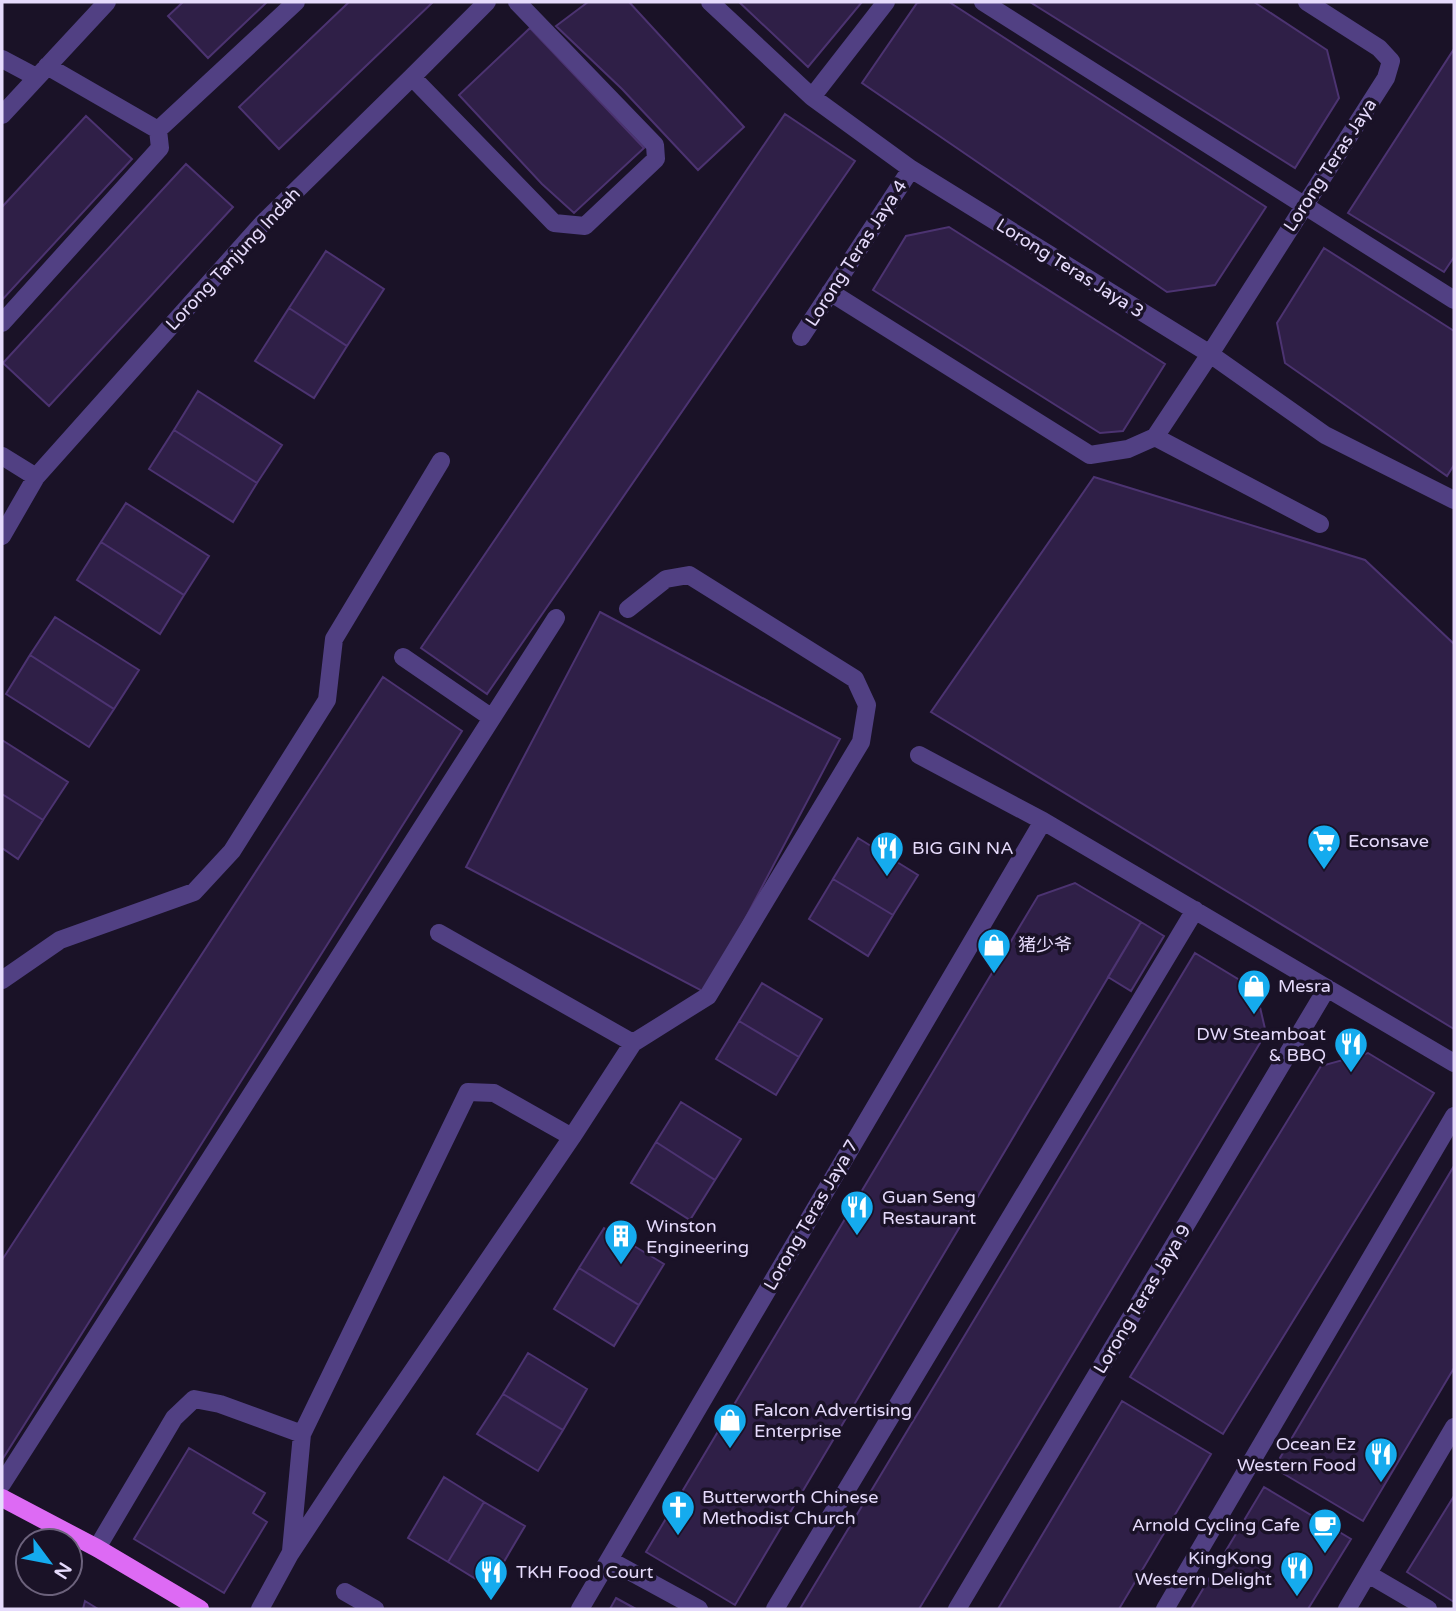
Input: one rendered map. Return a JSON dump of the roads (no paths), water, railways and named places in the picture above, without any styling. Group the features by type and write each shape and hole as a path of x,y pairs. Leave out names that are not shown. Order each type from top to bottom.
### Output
{"main road":[{"path":"2,1498 97,1548 197,1609"}],"street":[{"path":"2,115 107,2"},
{"path":"158,130 296,2"},
{"name":"Lorong Tanjung Indah","path":"2,536 36,477 262,225 486,2"},
{"path":"412,77 554,223 585,226 656,159 655,145 517,2"},
{"name":"Lorong Teras Jaya 3","path":"710,2 812,97 911,169 1210,354 1325,435 1452,495"},
{"path":"812,97 886,2"},
{"path":"983,2 1454,300"},
{"name":"Lorong Teras Jaya","path":"1155,437 1386,78 1391,61 1379,48 1307,2"},
{"path":"2,59 42,71 158,130"},
{"path":"2,323 160,148 158,130"},
{"name":"Lorong Teras Jaya 4","path":"801,337 911,169"},
{"path":"830,292 1090,455 1128,449 1155,437 1320,524"},
{"path":"2,456 36,477"},
{"path":"2,980 60,940 194,892 232,851 327,700 334,639 441,461"},
{"path":"260,1609 290,1554 360,1448 634,1043 708,996 861,742 867,705 855,679 689,575 666,579 628,608"},
{"path":"2,1484 556,618"},
{"path":"402,657 492,718"},
{"path":"919,755 1043,821 1454,1063"},
{"name":"Lorong Teras Jaya 7","path":"580,1609 1043,821"},
{"path":"775,1609 1195,910"},
{"path":"439,933 634,1043"},
{"name":"Lorong Teras Jaya 9","path":"957,1609 1327,988"},
{"path":"290,1554 302,1434 468,1093 494,1094 572,1137"},
{"path":"1165,1609 1454,1116"},
{"path":"97,1548 174,1418 194,1399 220,1404 302,1434"},
{"path":"1347,1609 1454,1427"},
{"path":"608,1560 699,1609"},
{"path":"1368,1574 1428,1609"},
{"path":"345,1592 375,1609"}],"place":[{"name":"Econsave","path":"1324,871"},
{"name":"BIG GIN NA","path":"887,878"},
{"name":"猪少爷","path":"994,975"},
{"name":"Mesra","path":"1254,1016"},
{"name":"DW Steamboat & BBQ","path":"1351,1074"},
{"name":"Guan Seng Restaurant","path":"857,1237"},
{"name":"Winston Engineering","path":"621,1266"},
{"name":"Falcon Advertising Enterprise","path":"730,1450"},
{"name":"Ocean Ez Western Food","path":"1381,1484"},
{"name":"Butterworth Chinese Methodist Church","path":"678,1537"},
{"name":"Arnold Cycling Cafe","path":"1325,1555"},
{"name":"KingKong Western Delight","path":"1297,1598"},
{"name":"TKH Food Court","path":"491,1602"}]}
